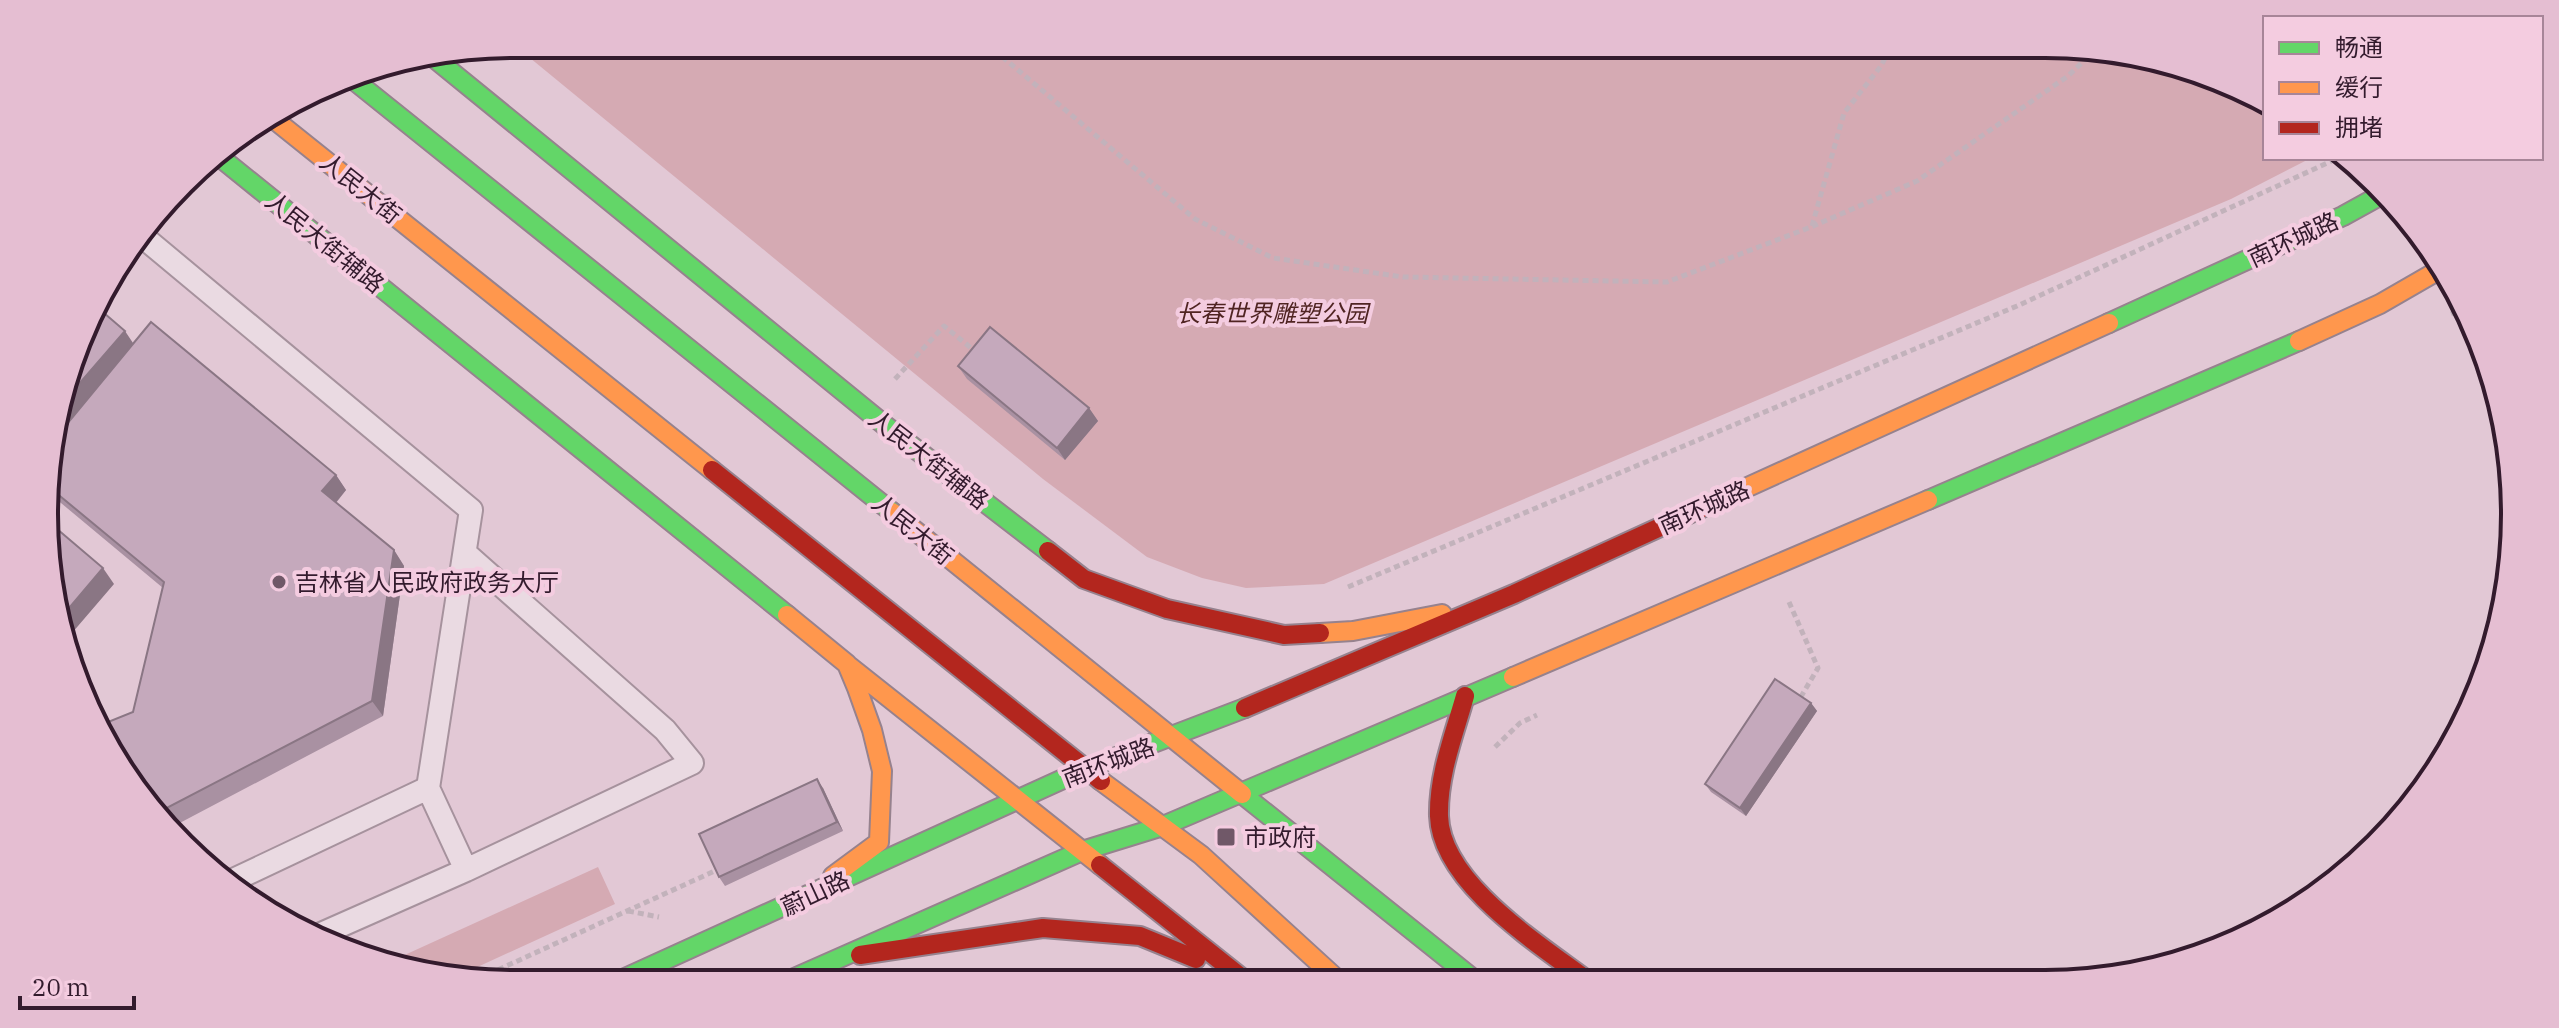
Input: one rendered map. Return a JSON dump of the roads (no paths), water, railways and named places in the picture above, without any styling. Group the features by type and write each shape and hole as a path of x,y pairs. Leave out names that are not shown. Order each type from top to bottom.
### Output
{"main road":[{"name":"人民大街辅路","path":"442,64 887,427 1084,579 1167,609 1284,635 1353,631 1437,615 1514,594"},
{"name":"人民大街","path":"360,85 1462,970"},
{"name":"人民大街","path":"279,123 1085,769 1201,855 1327,970"},
{"name":"人民大街辅路","path":"225,161 847,664 875,734 886,802 879,842 798,902"},
{"name":"南环城路","path":"1017,800 1085,769 1173,738 1514,594 2343,216 2374,199"},
{"path":"811,970 1082,851 1163,826 1244,792 2296,343 2380,304 2432,274"},
{"path":"847,664 1232,970"},
{"path":"1465,696 1441,781 1441,836 1470,883 1575,970"},
{"name":"蔚山路","path":"644,970 1017,800"},
{"path":"834,959 1043,928 1140,936 1216,970"}],"lane":[{"path":"148,241 471,510 428,788 466,870"},
{"path":"329,931 466,870 692,763 665,730 465,553"},
{"path":"238,878 428,788"}],"place":[{"name":"吉林省人民政府政务大厅","path":"279,582"},
{"name":"市政府","path":"1226,837"}],"park label":[{"name":"长春世界雕塑公园","path":"1272,313"}]}
